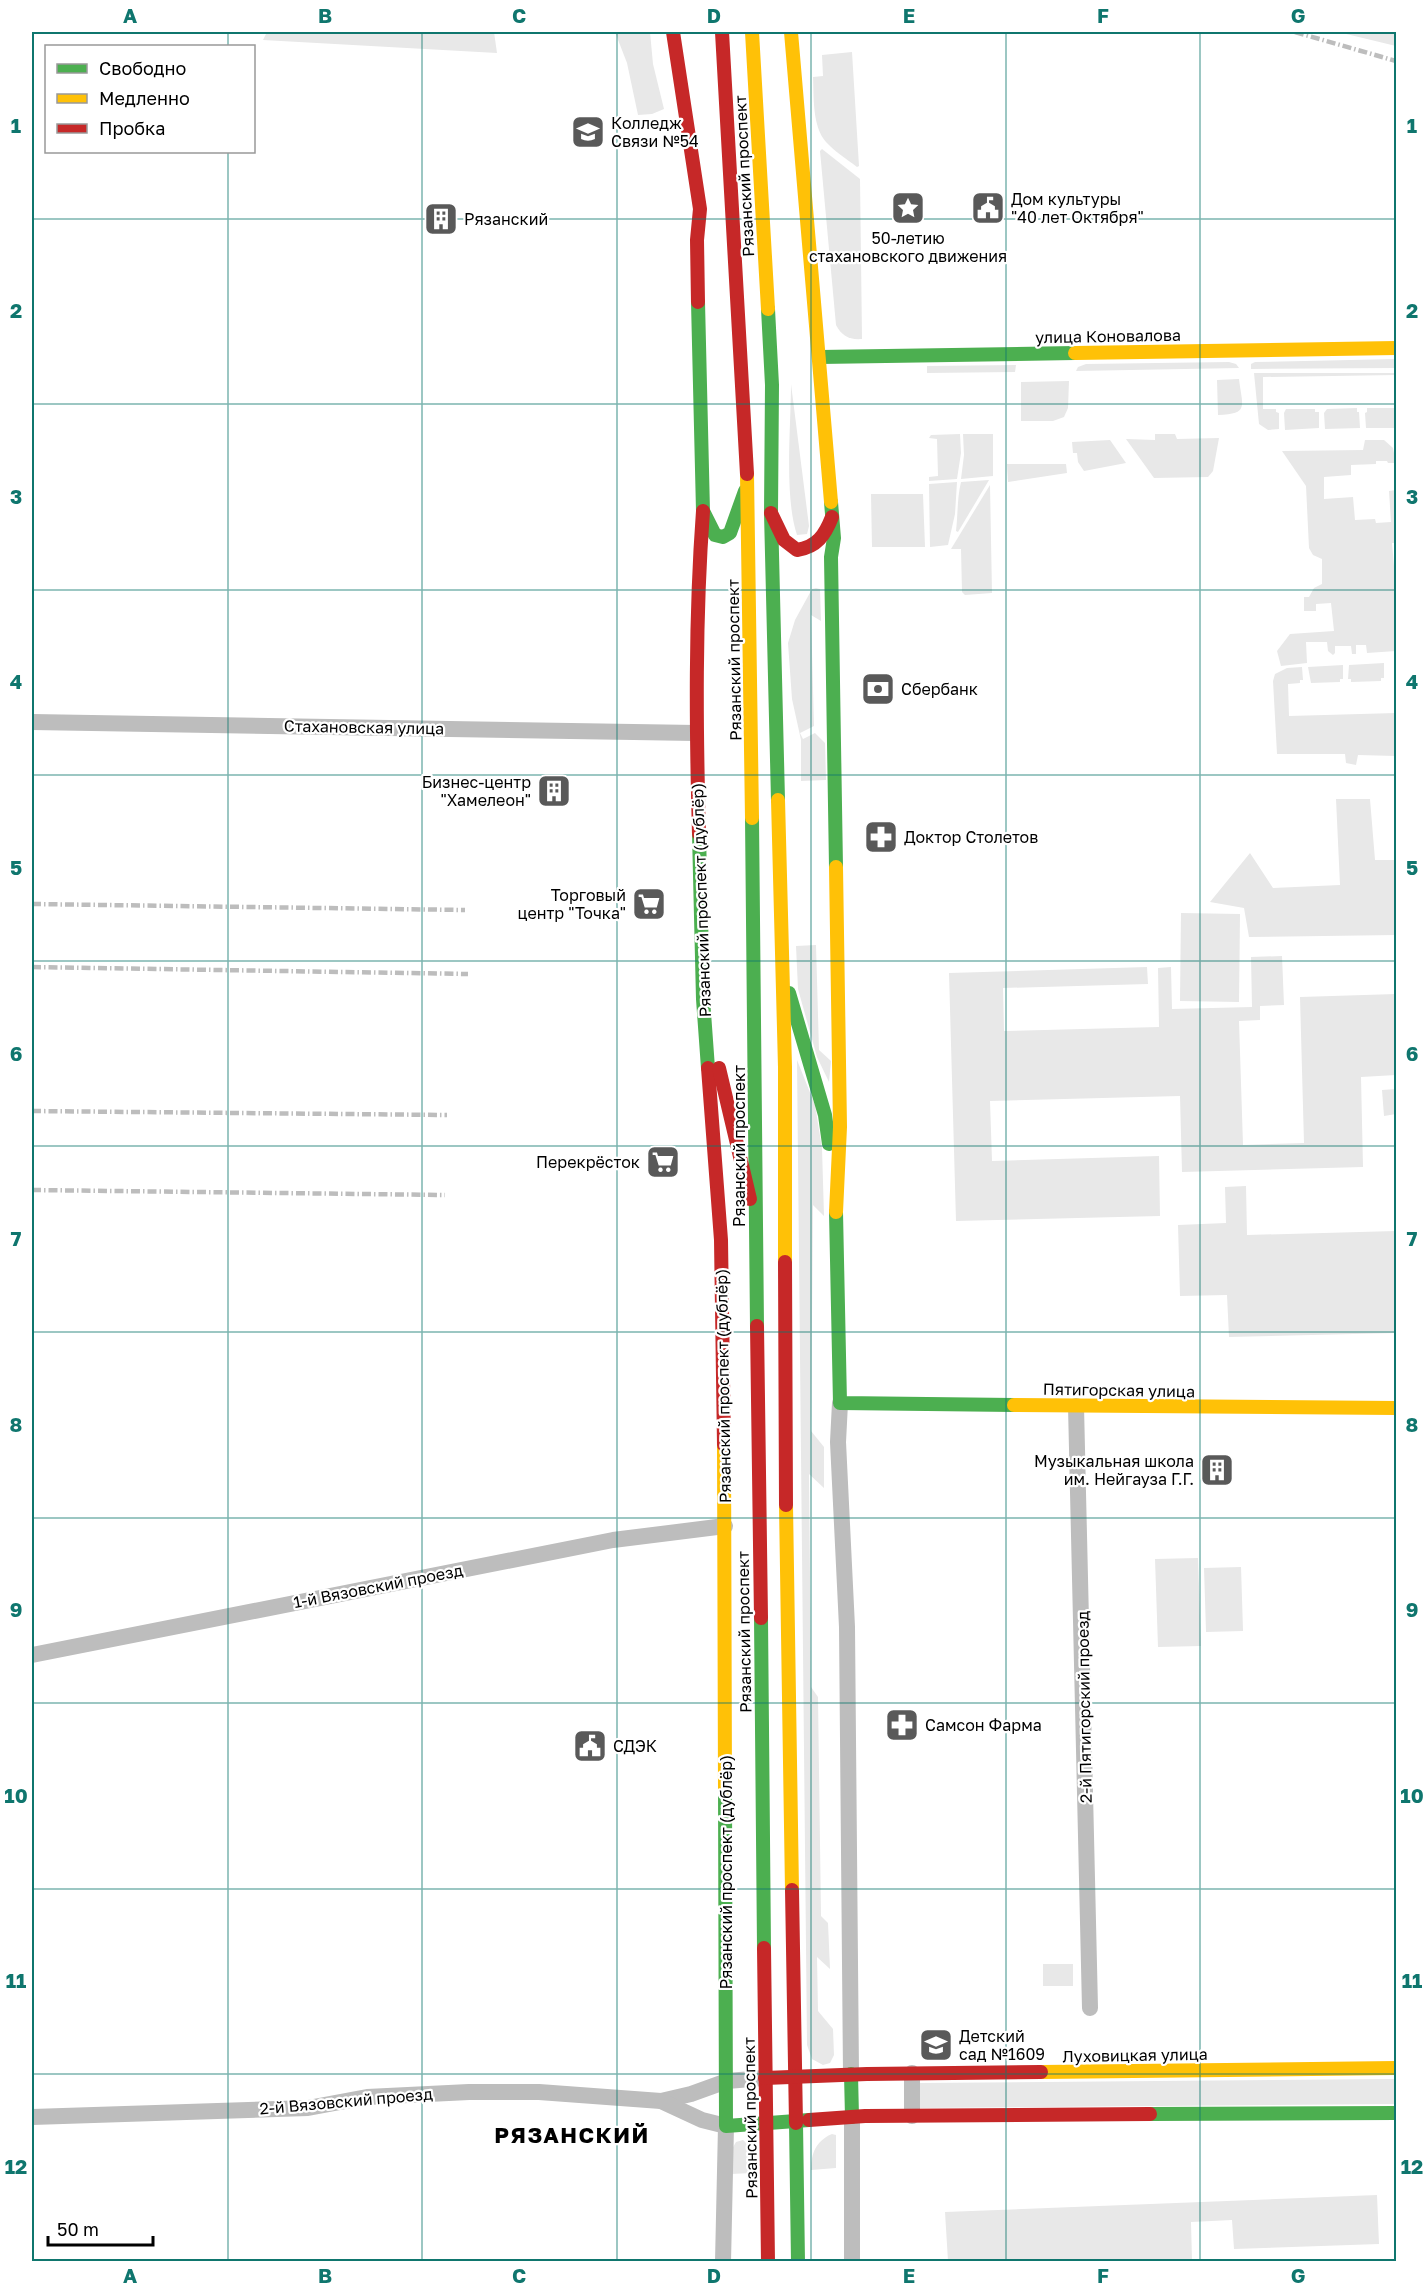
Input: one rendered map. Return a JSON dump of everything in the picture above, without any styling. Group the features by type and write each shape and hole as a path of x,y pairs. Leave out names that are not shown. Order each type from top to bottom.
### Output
{"main road":[{"name":"Рязанский проспект (дублёр)","path":"673,32 700,209 696,240 703,511 696,597 696,734 703,999 721,1240 725,1526 726,2126"},
{"name":"Рязанский проспект","path":"722,32 748,484 768,2262"},
{"name":"Рязанский проспект","path":"753,32 772,385 771,513 783,963 786,1527 798,2262"},
{"path":"791,32 834,538 831,557 840,1127 836,1187 840,1403"},
{"name":"улица Коновалова","path":"820,357 1396,348"},
{"path":"696,597 703,577 730,533 748,484"},
{"path":"703,511 715,535 723,537 730,533"},
{"path":"771,513 784,540 796,550 814,546 826,533 832,516"},
{"path":"783,963 795,1015 825,1115 836,1187"},
{"path":"703,999 756,1227"},
{"name":"Пятигорская улица","path":"840,1403 1396,1408"},
{"name":"Луховицкая улица","path":"765,2078 912,2073 1396,2068"},
{"path":"851,2074 852,2117"},
{"path":"765,2123 852,2117 912,2116 1396,2113"},
{"name":"2-й Вязовский проезд","path":"726,2126 765,2123"}],"street":[{"name":"Стахановская улица","path":"32,722 696,734"},
{"path":"840,1403 838,1442 847,1627 851,2074"},
{"name":"2-й Пятигорский проезд","path":"1076,1406 1090,2008"},
{"name":"1-й Вязовский проезд","path":"32,1655 613,1540 725,1526"},
{"path":"912,2073 912,2116"},
{"name":"2-й Вязовский проезд","path":"32,2117 308,2108 367,2097 469,2092 540,2092 661,2101 691,2094 727,2081 765,2078"},
{"name":"2-й Вязовский проезд","path":"661,2101 702,2120 726,2126"},
{"path":"852,2117 852,2262"},
{"name":"Рязанский проспект (дублёр)","path":"723,2262 726,2126"}],"shaded area":[{"path":"267,32 494,32 497,53 263,40"},
{"path":"615,32 650,32 653,64 664,109 652,114 638,115 627,63"},
{"path":"1338,32 1396,32 1396,46"},
{"path":"852,52 859,166 857,167 833,149 821,135 814,102 813,77 823,76 822,55"},
{"path":"822,149 860,179 862,339 846,336 836,325 820,151"},
{"path":"1396,359 1396,368 1251,369 1251,364 1255,362"},
{"path":"1229,362 1236,364 1239,368 1076,371 1078,367 1086,364"},
{"path":"1016,365 1015,372 927,373 927,366"},
{"path":"1254,373 1396,373 1396,375 1263,377 1263,409 1276,409 1279,413 1279,429 1268,430 1259,424"},
{"path":"1239,379 1242,407 1235,413 1218,415 1217,380"},
{"path":"1069,381 1068,408 1064,417 1053,421 1021,421 1021,382"},
{"path":"791,384 809,526 807,534 797,535 789,481"},
{"path":"1357,408 1360,428 1325,429 1324,413 1327,409"},
{"path":"1367,408 1396,408 1396,428 1366,428"},
{"path":"1286,409 1315,409 1315,412 1319,412 1319,428 1285,430 1284,413"},
{"path":"960,434 961,453 957,479 929,481 929,477 938,476 937,439 929,438 931,435"},
{"path":"963,434 993,434 993,476 961,479 964,455"},
{"path":"1155,434 1175,434 1177,439 1219,438 1213,471 1208,477 1154,478 1126,439 1155,440"},
{"path":"1110,440 1126,463 1084,471 1078,462 1077,453 1073,453 1072,442"},
{"path":"1365,440 1384,440 1393,448 1396,463 1376,461 1376,464 1351,465 1351,475 1324,477 1324,499 1353,497 1355,520 1375,519 1376,523 1391,522 1389,491 1396,490 1396,543 1392,543 1394,566 1396,567 1396,651 1367,653 1366,645 1356,645 1356,654 1352,654 1351,646 1335,646 1333,655 1328,651 1327,642 1306,642 1307,663 1281,666 1277,651 1290,634 1334,631 1331,603 1316,604 1316,611 1304,611 1304,597 1309,597 1314,588 1322,584 1322,559 1313,555 1309,548 1306,486 1282,451 1363,450"},
{"path":"1007,464 1066,464 1067,473 1008,482"},
{"path":"989,480 958,532 956,531 961,482"},
{"path":"957,482 955,514 948,545 930,547 929,484"},
{"path":"990,485 992,593 965,595 962,592 961,549 951,549"},
{"path":"871,494 923,494 925,547 872,547"},
{"path":"812,589 820,589 821,621 811,615 814,726 800,733 803,739 815,733 825,743 826,780 801,781 801,740 792,699 788,643 795,620"},
{"path":"1384,663 1384,678 1381,678 1381,681 1351,682 1351,679 1348,679 1349,665"},
{"path":"1343,665 1343,679 1340,679 1340,682 1311,683 1308,667"},
{"path":"1302,667 1303,680 1300,680 1300,683 1288,684 1289,716 1396,713 1396,756 1358,755 1356,765 1346,763 1345,754 1277,754 1273,681 1275,674 1287,668"},
{"path":"1336,799 1370,799 1375,860 1396,860 1396,935 1249,937 1244,908 1210,902 1250,853 1273,888 1340,885"},
{"path":"1181,913 1240,914 1239,1002 1180,1001"},
{"path":"816,945 819,1050 831,1061 829,1082 817,1057 798,989 796,946"},
{"path":"1282,956 1284,1005 1260,1006 1260,1020 1239,1021 1243,1145 1304,1143 1300,997 1396,994 1396,1075 1361,1077 1363,1167 1182,1172 1180,1096 990,1101 992,1161 1159,1156 1160,1216 956,1221 949,973 1147,967 1148,984 1003,988 1004,1031 1159,1027 1158,968 1171,967 1172,1009 1252,1007 1251,957"},
{"path":"797,1060 815,1105 822,1148 824,1216 813,1205 811,1431 824,1447 824,1488 809,1474 811,1687 818,1697 821,1916 828,1923 830,1969 817,1957 818,2011 833,2029 834,2055 830,2063 823,2065 812,2059 807,2045"},
{"path":"1396,1089 1396,1114 1384,1116 1382,1090"},
{"path":"1246,1186 1247,1235 1396,1231 1396,1333 1229,1337 1227,1295 1180,1296 1178,1225 1226,1223 1225,1187"},
{"path":"1198,1558 1201,1646 1158,1647 1155,1559"},
{"path":"1241,1567 1243,1631 1206,1632 1204,1568"},
{"path":"1043,1964 1073,1964 1073,1986 1043,1986"},
{"path":"1396,2079 1396,2104 919,2108 920,2083"},
{"path":"832,2134 836,2135 836,2168 811,2170 812,2158 818,2144"},
{"path":"743,2140 751,2151 752,2173 731,2174 732,2149 736,2142"},
{"path":"1377,2195 1379,2244 1234,2249 1232,2220 1191,2222 1192,2261 948,2261 945,2212"}],"railway":[{"path":"1295,32 1396,61"},
{"path":"32,904 465,910"},
{"path":"32,967 468,974"},
{"path":"32,1111 447,1115"},
{"path":"32,1190 445,1195"}],"traffic: fast":[{"path":"698,302 703,511 715,535 723,537 730,533 745,491"},
{"path":"768,309 772,385 771,513 778,800"},
{"path":"820,357 1075,353"},
{"path":"831,502 834,538 831,557 836,867"},
{"path":"752,818 757,1326"},
{"path":"699,834 703,999 708,1068"},
{"path":"789,993 825,1115 829,1144"},
{"path":"836,1212 840,1403 1014,1405"},
{"path":"761,1618 764,1948"},
{"path":"725,1789 726,2126 809,2120"},
{"path":"851,2074 852,2117"},
{"path":"1150,2114 1396,2113"},
{"path":"796,2123 798,2262"}],"traffic: slow":[{"path":"752,32 768,309"},
{"path":"791,32 831,502"},
{"path":"1075,353 1396,348"},
{"path":"747,474 752,818"},
{"path":"778,800 785,1067 785,1262"},
{"path":"836,867 840,1127 836,1212"},
{"path":"1014,1405 1396,1408"},
{"path":"724,1445 725,1789"},
{"path":"786,1505 792,1890"},
{"path":"1041,2072 1396,2068"}],"traffic: jam":[{"path":"673,32 700,209 697,240 698,302"},
{"path":"722,32 747,474"},
{"path":"699,834 697,672 703,511"},
{"path":"771,513 784,540 797,550 815,543 832,517"},
{"path":"708,1068 721,1240 724,1445"},
{"path":"719,1068 750,1199"},
{"path":"785,1262 786,1505"},
{"path":"757,1326 761,1618"},
{"path":"792,1890 796,2123"},
{"path":"764,1948 768,2262"},
{"path":"765,2078 1041,2072"},
{"path":"809,2120 865,2116 1150,2114"}],"place":[{"name":"Колледж Связи №54","path":"588,132"},
{"name":"50-летию стахановского движения","path":"908,208"},
{"name":"Дом культуры \"40 лет Октября\"","path":"988,208"},
{"name":"Рязанский","path":"441,219"},
{"name":"Сбербанк","path":"878,689"},
{"name":"Бизнес-центр \"Хамелеон\"","path":"554,791"},
{"name":"Доктор Столетов","path":"881,837"},
{"name":"Торговый центр \"Точка\"","path":"649,904"},
{"name":"Перекрёсток","path":"663,1162"},
{"name":"Музыкальная школа им. Нейгауза Г.Г.","path":"1217,1470"},
{"name":"Самсон Фарма","path":"902,1725"},
{"name":"СДЭК","path":"590,1746"},
{"name":"Детский сад №1609","path":"936,2045"}],"district":[{"name":"РЯЗАНСКИЙ","path":"572,2134"}]}
